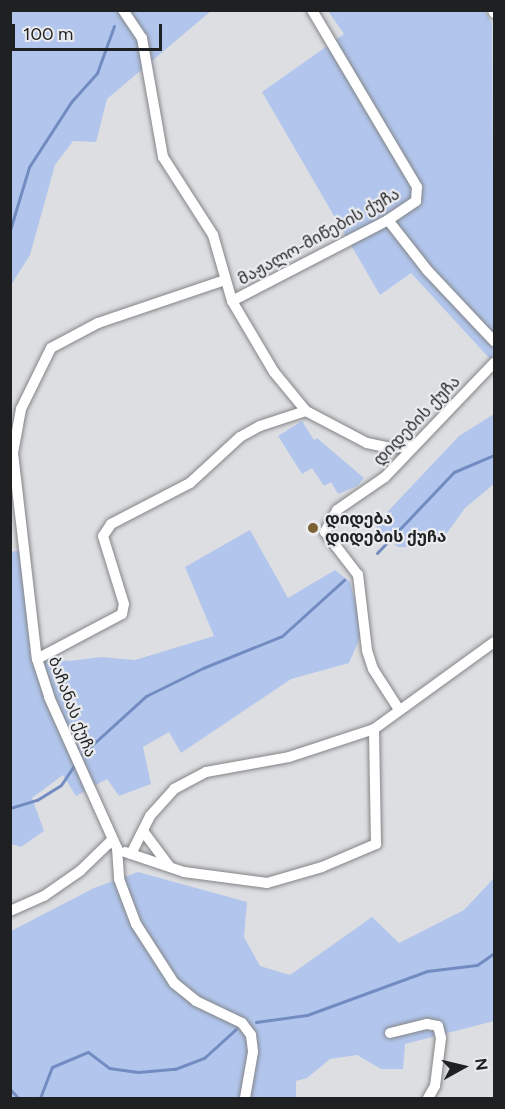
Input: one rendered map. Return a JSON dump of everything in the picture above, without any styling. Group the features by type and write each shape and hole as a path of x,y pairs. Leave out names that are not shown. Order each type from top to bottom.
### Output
{"street":[{"path":"123,10 142,38 163,157 213,235 232,301 273,372 306,411 367,443 390,448 412,446"},
{"name":"მაჟალო-მიწების ქუჩა","path":"232,301 388,219 416,201 417,187 312,10"},
{"path":"388,219 428,270 495,341"},
{"name":"ბაჩანას ქუჩა","path":"225,280 98,323 51,348 26,399 13,453 37,659 49,697 114,844 118,879 136,924 174,983 196,1001 242,1023 251,1035 253,1052 245,1098"},
{"name":"დიდების ქუჩა","path":"398,708 374,669 367,650 358,575 325,532 337,510 385,477 412,446 495,363"},
{"path":"37,659 122,614 124,604 104,536 111,524 190,483 240,437 260,426 306,411"},
{"path":"131,854 143,831 174,789 206,772 289,757 374,729 398,708 495,642"},
{"path":"10,911 44,896 114,844 131,854 184,872 267,883 322,867 376,844 374,729"},
{"path":"143,831 169,866"},
{"path":"390,1033 427,1024 438,1026 441,1038 435,1086 428,1098"}],"shaded area":[{"path":"11,11 211,11 107,99 96,142 73,141 55,165 30,255 11,285"},
{"path":"328,11 484,11 492,23 494,356 491,360 411,273 380,295 262,92 344,34"},
{"path":"494,414 494,484 465,508 447,533 418,547 398,547 375,525 459,436"},
{"path":"302,421 314,440 317,438 364,478 357,486 338,494 331,482 324,486 312,468 302,474 278,436"},
{"path":"250,530 288,598 335,570 350,582 363,631 349,663 291,679 181,753 169,732 143,747 151,784 119,796 107,779 76,796 63,775 32,798 44,831 21,847 11,844 10,552 24,550 27,626 32,656 70,661 101,657 135,660 214,636 185,567"},
{"path":"138,872 247,902 244,937 260,966 290,975 372,917 399,943 464,910 494,878 494,1021 405,1044 403,1069 381,1069 357,1055 330,1059 307,1078 296,1081 296,1098 11,1098 11,931 94,888"}],"waterway":[{"path":"10,230 29,167 71,102 97,73 114,26"},
{"path":"377,553 454,472 494,455"},
{"path":"80,756 146,696 203,668 282,636 344,580"},
{"path":"10,808 37,800 61,785 75,764"},
{"path":"256,1022 307,1015 427,971 477,965 494,953"},
{"path":"40,1098 52,1067 88,1052 109,1068 138,1072 175,1069 204,1058 236,1029"},
{"path":"10,1089 18,1098"}],"place":[{"name":"დიდება დიდების ქუჩა","path":"313,528"}]}
